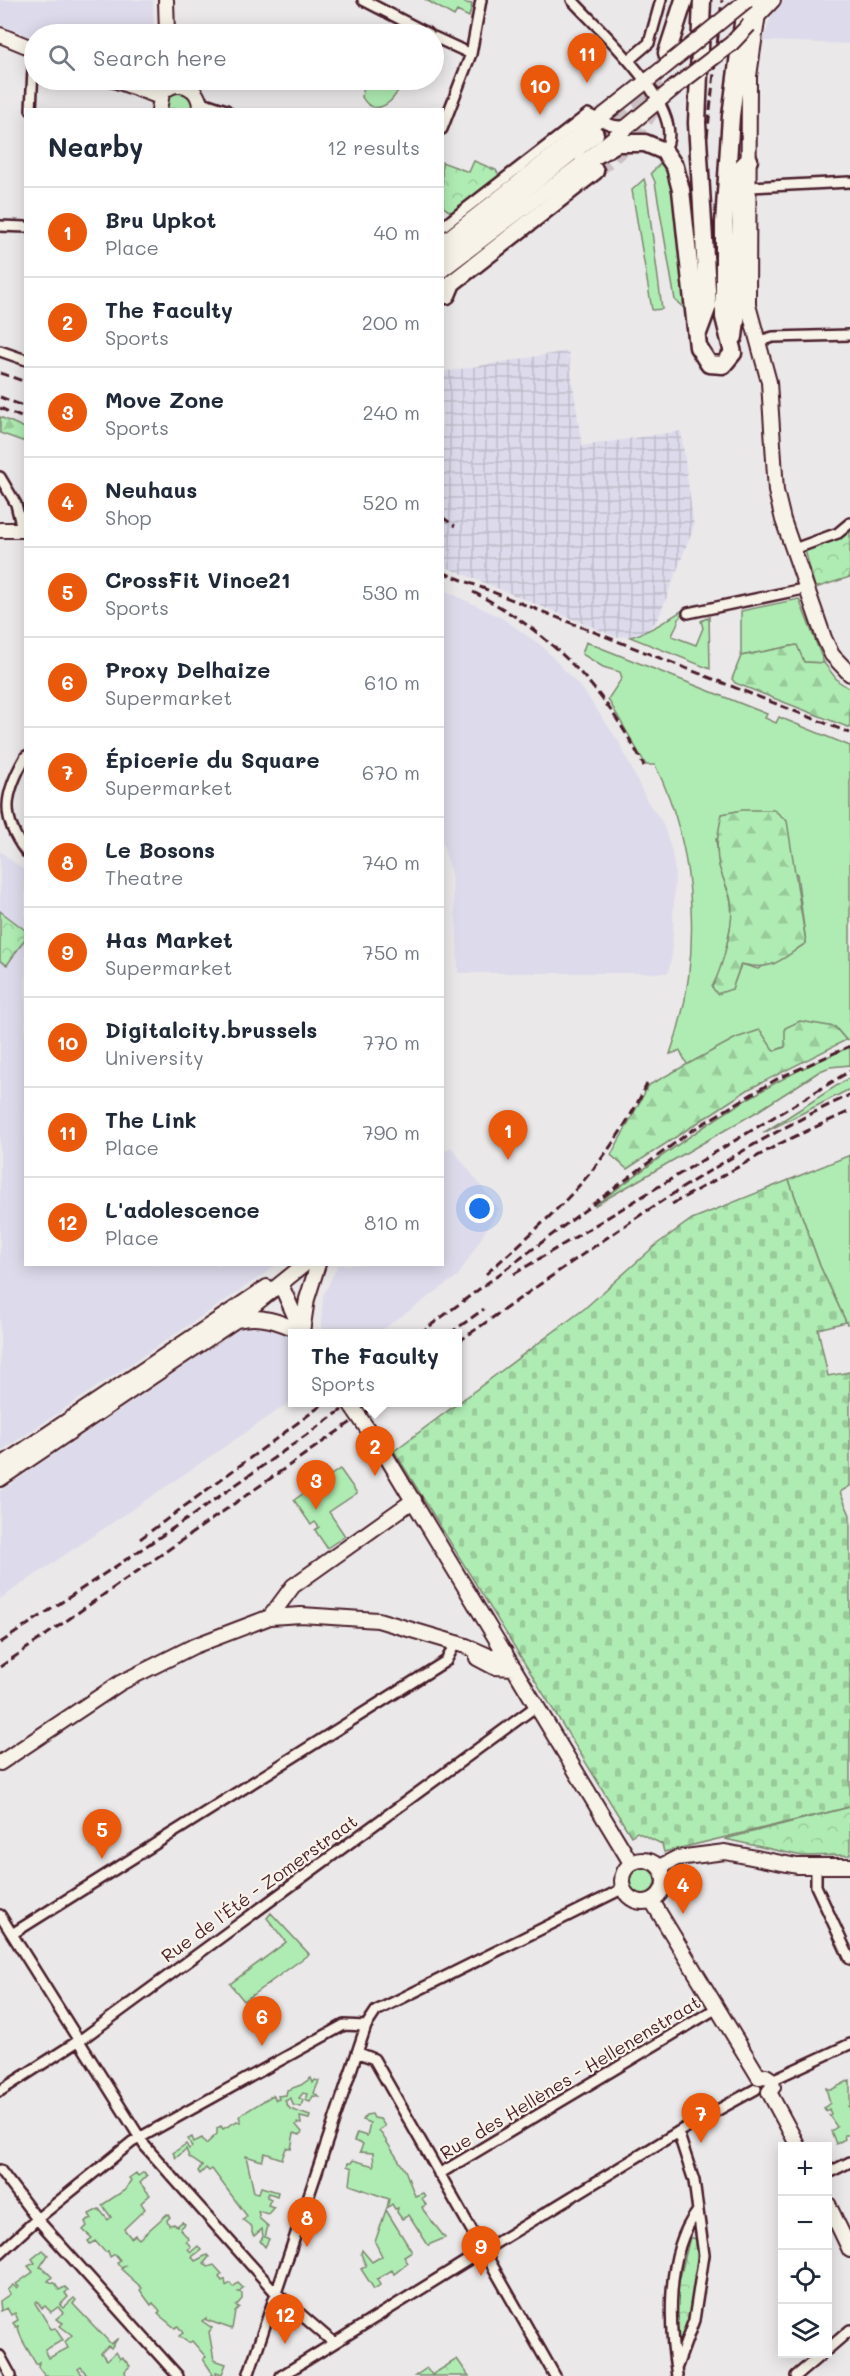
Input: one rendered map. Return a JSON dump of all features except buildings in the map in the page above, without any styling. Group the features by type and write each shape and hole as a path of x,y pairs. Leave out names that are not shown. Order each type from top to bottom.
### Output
{"highway":[{"path":"664,61 684,0"},
{"path":"696,338 708,306 697,123 702,0"},
{"path":"733,344 724,317 726,166 746,0"},
{"path":"444,252 597,127"},
{"path":"447,295 452,284 617,143 636,141 664,151 675,166 681,190 696,338 703,358 714,366 723,365 730,360 733,344 738,303 742,167 749,160"}],"street":[{"path":"166,0 167,24"},
{"path":"363,0 410,24"},
{"path":"444,124 471,54 481,0"},
{"path":"572,0 629,60 665,109 670,138 664,151"},
{"path":"629,60 649,43 661,0"},
{"path":"444,242 597,127 646,82 664,61 746,0"},
{"path":"760,0 752,21 749,76 748,305 751,324 759,340 769,382 776,491 828,646 850,674"},
{"path":"444,269 589,167 628,124 731,44 773,0"},
{"path":"0,35 24,44"},
{"path":"444,42 471,54"},
{"path":"31,108 32,90"},
{"path":"193,90 200,105 216,108"},
{"path":"444,225 588,114 597,127"},
{"path":"597,127 618,127 628,124"},
{"path":"750,187 850,182"},
{"path":"0,226 24,227"},
{"path":"759,340 773,337 850,335"},
{"path":"0,351 24,359"},
{"path":"0,477 16,504 24,530 0,530"},
{"path":"794,549 838,533 850,523"},
{"path":"688,614 808,588"},
{"path":"24,760 2,799 0,807 10,839 24,850"},
{"path":"0,1466 55,1435 233,1322 303,1266"},
{"path":"303,1329 307,1299 317,1266"},
{"path":"281,1285 300,1329"},
{"path":"0,1479 55,1435 251,1296 267,1287 281,1285"},
{"path":"233,1322 256,1318 273,1320 293,1329"},
{"path":"352,1407 414,1500 505,1652 535,1707 631,1863"},
{"path":"270,1617 293,1586 414,1500"},
{"path":"0,1763 120,1683 194,1646 270,1617 301,1615 378,1620 415,1629 491,1657 505,1652"},
{"path":"455,1644 465,1652 494,1667 514,1668"},
{"path":"12,1934 446,1661 455,1644"},
{"name":"Rue de l'Été - Zomerstraat","path":"0,2091 78,2041 535,1707"},
{"path":"659,1867 677,1858 725,1852 816,1868 850,1866"},
{"path":"646,1860 659,1867 664,1877 663,1888 652,1900 637,1902 628,1897 622,1889 621,1877 631,1863 646,1860"},
{"path":"816,1868 816,1886 850,1959"},
{"path":"248,2376 359,2054 366,2026 376,2011 622,1889"},
{"path":"652,1900 796,2142"},
{"path":"0,1915 139,2138 276,2293 334,2343"},
{"name":"Rue des Hellènes - Hellenenstraat","path":"440,2174 717,2008"},
{"path":"0,2253 37,2219 139,2138 344,2025 366,2026"},
{"path":"491,2246 678,2132 764,2085 850,2044"},
{"path":"359,2054 374,2059 479,2243"},
{"path":"676,2372 701,2290 702,2236 694,2181 678,2132"},
{"path":"832,2171 850,2162"},
{"path":"0,2170 37,2219 178,2376"},
{"path":"676,2372 670,2337 671,2291 686,2234 697,2212"},
{"path":"832,2212 850,2250"},
{"path":"686,2234 702,2236"},
{"path":"486,2242 491,2246 492,2252 488,2258 480,2259 476,2255 475,2249 479,2243 486,2242"},
{"path":"281,2376 476,2255"},
{"path":"488,2258 555,2376"},
{"path":"832,2346 850,2330"},
{"path":"670,2337 687,2342"},
{"path":"0,2356 11,2376"},
{"path":"796,2376 817,2358"}],"shaded area":[{"path":"0,0 153,0 154,24 24,24 24,34 0,25"},
{"path":"783,0 850,0 850,44 763,41 774,7"},
{"path":"568,351 582,446 681,431 694,526 659,617 649,630 638,635 616,637 444,566 444,372"},
{"path":"444,590 502,618 542,646 584,691 619,742 647,801 662,822 672,851 675,873 672,955 668,973 458,973 457,930 451,874 444,848"},
{"path":"0,851 24,870 24,1266 274,1266 0,1452"},
{"path":"451,1147 499,1209 458,1276 384,1329 323,1329 321,1325 323,1296 338,1266 444,1266 444,1151"},
{"path":"250,1322 284,1332 288,1338 288,1404 0,1599 0,1491"}],"green space":[{"path":"426,0 465,0 465,3 472,4 469,17 457,11 454,16"},
{"path":"363,90 398,90 386,105 380,107 367,104 362,97"},
{"path":"175,91 186,92 193,99 194,108 166,108 167,98"},
{"path":"474,161 496,170 501,179 454,214 444,208 444,163 469,172"},
{"path":"663,161 673,181 686,310 675,300 655,182 651,173"},
{"path":"644,179 662,309 652,310 632,190"},
{"path":"0,417 24,428 24,442 0,433"},
{"path":"850,529 850,577 815,588 805,550 842,536"},
{"path":"799,599 824,663 804,662 796,645 741,656 741,611"},
{"path":"683,610 672,636 696,645 703,628 701,621 709,617 710,669 630,637 664,622"},
{"path":"586,642 767,714 765,718 776,723 779,717 850,746 850,1039 846,1040 835,1027 774,1051 705,1057 688,1066 680,1051 670,1054 681,1019 688,983 691,945 691,908 680,834 669,798 655,765 646,765 608,699 622,678 620,672 603,667 582,654","holes":["716,839 797,874 806,943 758,969 741,964 732,989 712,987 722,969 732,919 731,901 719,865"]},
{"path":"797,645 804,662 824,663 838,681 850,689 850,728 735,683 732,679 741,656"},
{"path":"742,810 774,810 787,821 806,943 776,963 761,966 741,964 732,989 717,994 712,987 727,945 732,910 730,897 720,870 718,834 722,814"},
{"path":"0,911 24,929 24,940 7,965 0,961"},
{"path":"800,1021 835,1027 846,1040 749,1089 627,1169 611,1155 649,1085 736,1038 760,1030 774,1051 785,1047 785,1028"},
{"path":"850,1047 850,1065 830,1067 820,1071 758,1111 594,1206 685,1139 749,1098 815,1062"},
{"path":"850,1077 850,1089 763,1133"},
{"path":"850,1155 850,1323 847,1324 820,1266 789,1180"},
{"path":"789,1180 820,1266 846,1322 818,1329 828,1376 850,1372 850,1486 840,1492 850,1515 850,1807 664,1852 662,1844 637,1832 631,1836 394,1451 453,1407 462,1407 462,1400 584,1309 657,1244 692,1219"},
{"path":"340,1469 357,1493 329,1512 345,1536 327,1548 315,1530 319,1527 315,1522 311,1525 294,1500"},
{"path":"850,1807 850,1855 802,1856 725,1839"},
{"path":"642,1868 651,1872 655,1881 651,1890 642,1894 633,1890 629,1881 633,1872"},
{"path":"271,1913 309,1954 244,2001 230,1984 286,1942 267,1918"},
{"path":"311,2078 313,2083 315,2080 319,2081 314,2093 319,2097 313,2096 310,2102 305,2100 307,2094 303,2093 299,2098 303,2100 301,2107 293,2105 291,2098 285,2101 290,2109 310,2116 309,2119 300,2117 301,2124 296,2125 302,2132 300,2135 294,2133 291,2149 286,2148 282,2159 265,2153 262,2161 246,2156 254,2192 259,2193 261,2187 278,2192 277,2196 269,2193 267,2197 271,2199 268,2205 274,2207 268,2214 258,2211 260,2219 268,2226 265,2237 269,2239 265,2247 260,2241 263,2237 262,2229 254,2236 252,2227 243,2220 247,2216 212,2169 209,2171 206,2168 200,2174 198,2171 202,2166 189,2157 186,2149 176,2158 173,2153 186,2144 189,2149 192,2147 188,2139 192,2137 194,2142 202,2138 206,2144 217,2134 217,2128 221,2126 223,2129 237,2121 241,2122 239,2116 273,2095 276,2100 279,2099 278,2096 286,2095 287,2090"},
{"path":"850,2080 850,2105 848,2106 850,2108 850,2135 844,2135 845,2139 836,2144 831,2131 837,2127 829,2115 831,2114 829,2109 826,2111 824,2108 830,2103 826,2088 831,2090"},
{"path":"372,2114 385,2126 379,2130 405,2170 415,2196 423,2193 425,2196 422,2198 426,2205 422,2207 445,2238 428,2245 409,2215 402,2219 397,2212 398,2208 395,2209 392,2204 387,2208 389,2199 350,2185 352,2168 347,2166 348,2163 353,2160 374,2166 373,2153 360,2152 363,2144 354,2141 357,2133 367,2136 370,2123 362,2120 366,2115"},
{"path":"144,2172 147,2176 140,2183 150,2195 141,2203 145,2209 124,2229 131,2238 135,2235 139,2239 167,2214 170,2217 167,2220 169,2225 177,2226 182,2222 185,2224 180,2229 189,2239 186,2241 191,2247 188,2249 191,2252 198,2246 201,2250 192,2257 195,2261 207,2255 209,2257 204,2263 208,2267 214,2265 222,2274 219,2277 222,2281 225,2279 226,2286 230,2283 233,2287 238,2283 243,2288 238,2292 242,2293 242,2299 236,2306 239,2307 235,2311 232,2329 206,2320 206,2318 202,2321 212,2328 209,2332 214,2360 226,2364 222,2374 216,2372 217,2376 211,2376 213,2374 203,2359 206,2357 192,2341 189,2343 179,2336 183,2333 178,2326 175,2328 158,2314 160,2312 153,2303 151,2305 140,2290 142,2288 121,2269 126,2265 121,2267 117,2263 120,2260 115,2254 110,2257 108,2251 105,2252 95,2241 90,2244 88,2241 92,2238 83,2230 87,2226 85,2222 92,2219 89,2214 99,2209 108,2220 111,2217 102,2205 125,2190 131,2180 129,2178 136,2173 138,2176"},
{"path":"386,2210 412,2252 404,2257 408,2263 394,2274 392,2270 377,2279 380,2285 374,2289 361,2269 366,2266 361,2254 362,2250 372,2262 382,2256 375,2242"},
{"path":"690,2237 696,2239 697,2264 692,2302 683,2339 676,2338 677,2290"},
{"path":"43,2250 48,2255 40,2267 52,2277 48,2281 56,2284 59,2290 65,2287 68,2290 65,2293 68,2297 60,2305 63,2308 74,2298 76,2300 73,2304 111,2344 118,2338 111,2348 108,2346 101,2353 107,2360 116,2352 120,2359 122,2357 130,2366 125,2371 126,2376 84,2376 86,2374 81,2367 78,2369 83,2376 45,2376 38,2367 39,2362 36,2364 25,2345 18,2326 16,2327 13,2323 18,2320 15,2313 11,2315 7,2308 1,2311 0,2301 10,2294 7,2290 13,2285 17,2289 19,2287 16,2284 33,2272 28,2266 35,2263 32,2259","holes":["37,2301 42,2308 45,2306 51,2312 58,2307 63,2313 56,2319 63,2323 60,2326 72,2335 65,2342 68,2348 49,2358 45,2350 63,2340 55,2328 51,2329 35,2303"]},
{"path":"457,2359 469,2376 415,2376 427,2368 432,2375"}],"tunnel":[{"path":"595,171 629,143 650,113 665,59"},
{"path":"595,134 634,103 656,76"}],"railway":[{"path":"707,137 722,0"},
{"path":"0,373 24,381"},
{"path":"0,397 24,406"},
{"path":"0,408 24,418"},
{"path":"444,518 455,526"},
{"path":"444,573 850,733"},
{"path":"473,592 527,625 573,665 612,712 644,766"},
{"path":"426,1329 691,1131 777,1079 850,1046"},
{"path":"514,1274 850,1071"},
{"path":"486,1274 577,1188 614,1141 647,1084"},
{"path":"462,1339 600,1242 697,1179 747,1149 850,1095"},
{"path":"672,1204 781,1143 850,1111"},
{"path":"456,1329 484,1309"},
{"path":"140,1539 319,1407"},
{"path":"0,1643 193,1515 346,1407"},
{"path":"0,1667 373,1407"}],"place":[{"name":"The Link","path":"587,83"},
{"name":"Digitalcity.brussels","path":"540,115"},
{"name":"Bru Upkot","path":"508,1160"},
{"name":"The Faculty","path":"375,1476"},
{"name":"Move Zone","path":"316,1510"},
{"name":"CrossFit Vince21","path":"102,1859"},
{"name":"Neuhaus","path":"683,1914"},
{"name":"Proxy Delhaize","path":"262,2046"},
{"name":"Épicerie du Square","path":"701,2143"},
{"name":"Le Bosons","path":"307,2247"},
{"name":"Has Market","path":"481,2276"},
{"name":"L'adolescence","path":"285,2344"}]}
